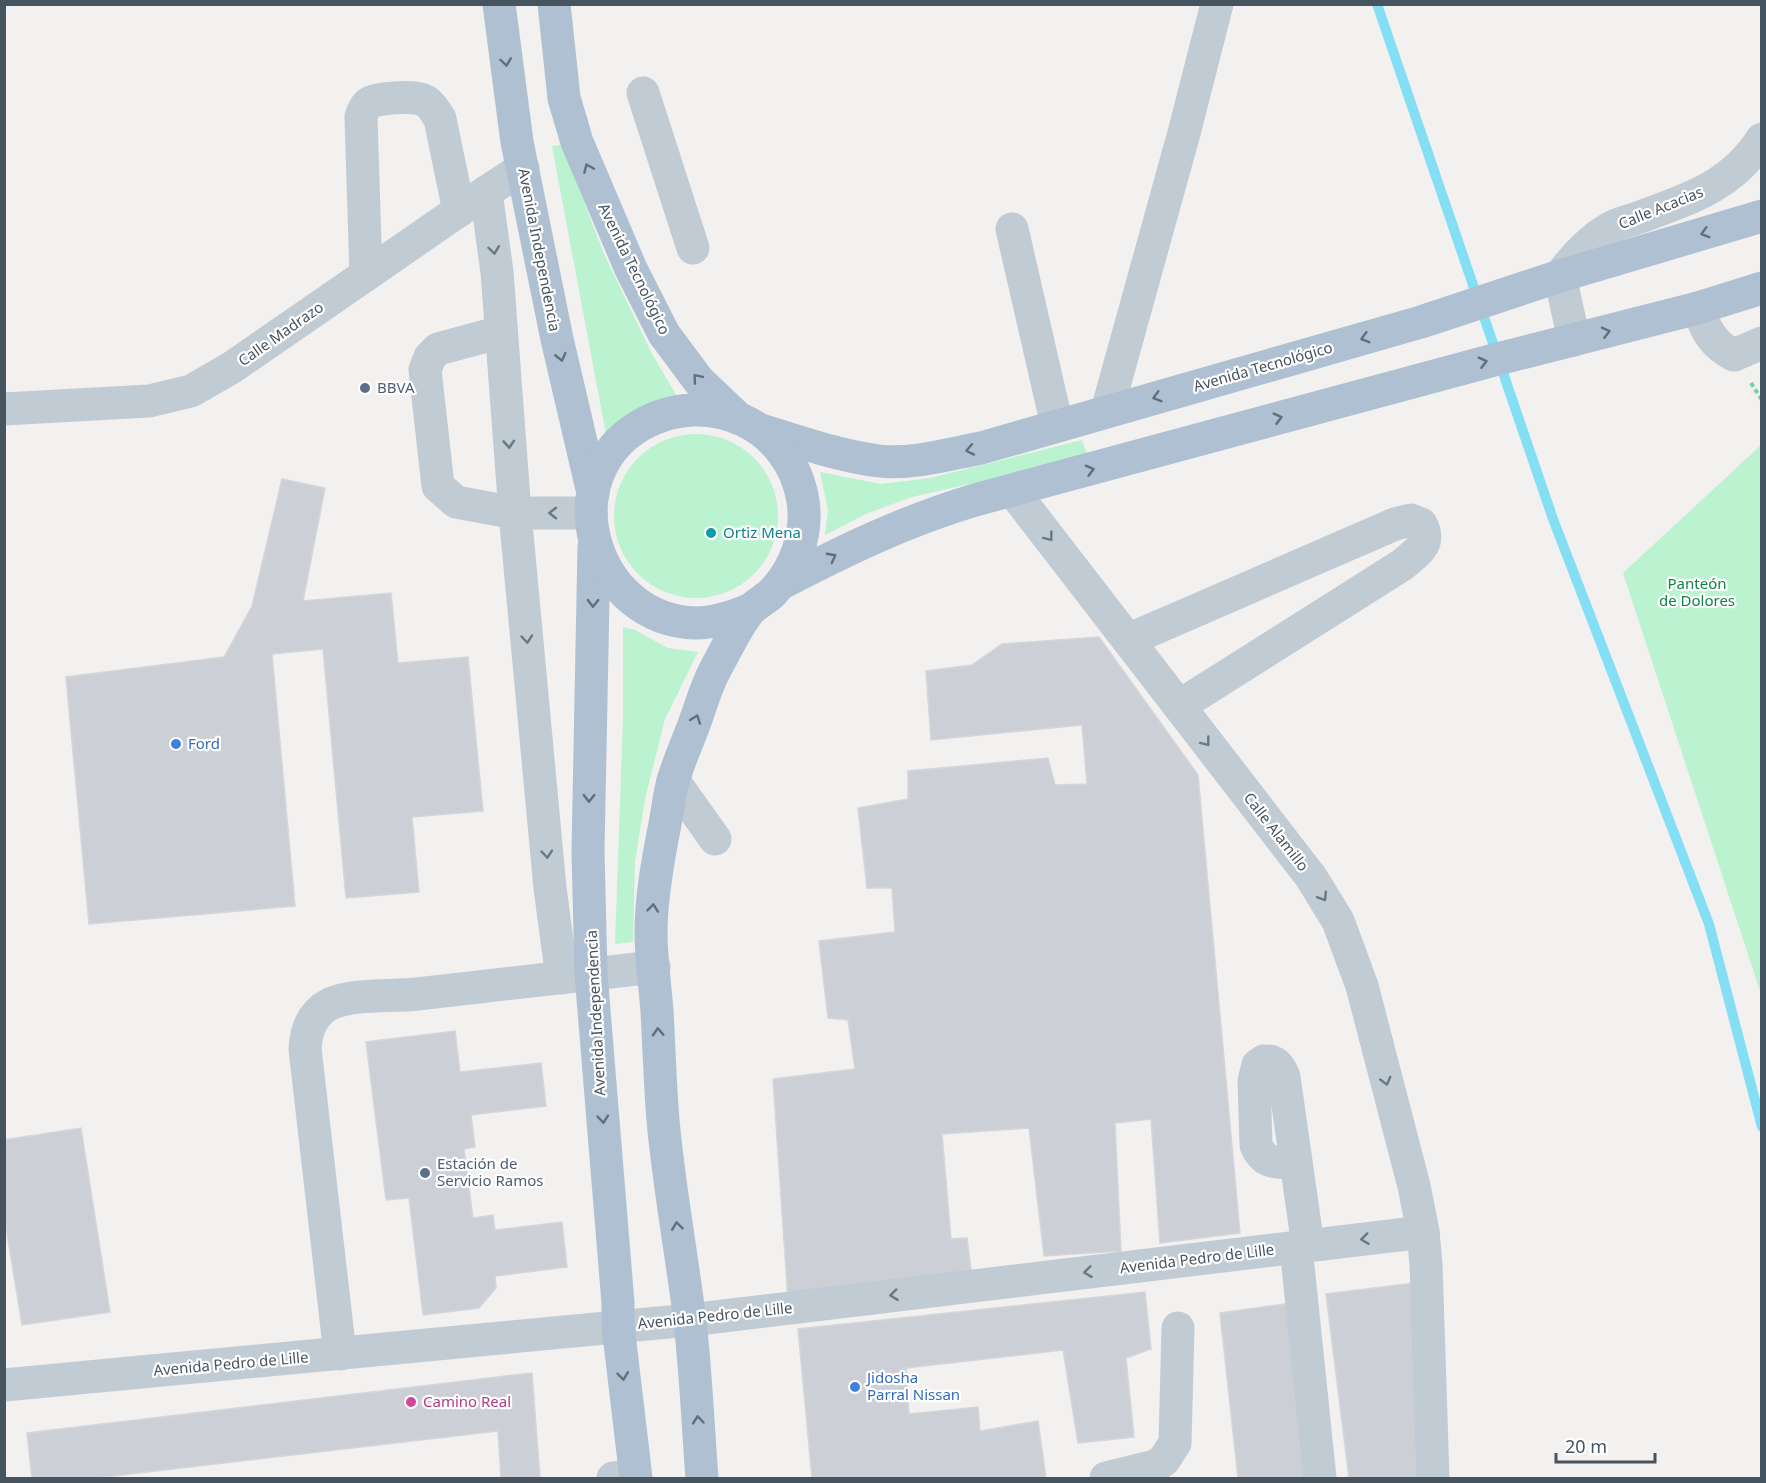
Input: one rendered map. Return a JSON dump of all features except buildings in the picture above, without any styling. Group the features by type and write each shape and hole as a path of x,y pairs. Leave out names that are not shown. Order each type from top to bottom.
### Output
{"main road":[{"name":"Avenida Independencia","path":"499,4 517,142 593,517 588,851 576,976 617,1291 628,1478"},
{"name":"Avenida Tecnológico","path":"554,4 564,98 577,142 631,269 664,334 699,381 749,423 827,450 880,461 913,460 981,448 1421,322 1560,276 1761,216"},
{"path":"780,584 846,549 926,516 975,500 1437,375 1698,308 1755,284"},
{"path":"687,409 713,410 749,423 774,443 788,460 797,480 803,502 804,524 800,546 792,566 766,599 749,610 723,620 696,623 669,619 644,608 622,591 606,570 593,517 602,468 616,445 637,428 660,415 687,409"},
{"path":"702,1479 690,1320 663,1122 651,932 658,860 673,780 712,674 749,610"}],"street":[{"path":"1107,411 1217,4"},
{"path":"643,93 693,249"},
{"path":"366,275 361,117 364,108 371,102 398,98 421,99 432,106 440,119 459,211"},
{"name":"Calle Acacias","path":"1560,276 1580,250 1611,227 1685,200 1718,184 1737,170 1761,139"},
{"name":"Calle Madrazo","path":"4,409 149,401 191,391 231,368 524,168"},
{"name":"Avenida Independencia","path":"486,192 497,272 515,513 549,877 576,976"},
{"path":"1012,229 1057,425"},
{"path":"1560,276 1574,340"},
{"path":"1698,308 1705,328 1723,350 1734,355 1761,343"},
{"path":"501,332 438,349 430,357 425,370 438,486 456,502 515,513 593,517"},
{"name":"Calle Alamillo","path":"1013,491 1311,877 1338,921 1362,986 1423,1232 1433,1479"},
{"path":"1128,640 1395,524 1411,520 1421,524 1426,540 1420,549 1402,565 1179,706"},
{"path":"673,780 715,838"},
{"path":"340,1354 305,1049 305,1035 314,1017 328,1005 345,999 399,996 654,967"},
{"path":"1296,1163 1320,1479"},
{"name":"Avenida Pedro de Lille","path":"4,1385 690,1320 1423,1232"},
{"path":"1106,1479 1155,1466 1164,1460 1175,1443 1178,1328"}],"green space":[{"path":"562,145 604,254 651,352 685,410 608,445 552,146"},
{"path":"696,434 727,440 754,458 772,485 778,516 772,547 754,574 727,592 696,598 665,592 638,574 620,547 614,516 620,485 638,458 665,440"},
{"path":"1082,440 1088,457 912,497 866,514 825,535 828,510 820,472 881,484 930,478"},
{"name":"Panteón de Dolores","path":"1761,445 1761,994 1623,573"},
{"path":"623,627 635,630 668,648 698,652 665,719 645,799 635,862 633,942 615,944 623,717"}],"waterway":[{"path":"1377,4 1553,519 1709,924 1762,1127"}],"place":[{"name":"BBVA","path":"365,388"},
{"name":"Ortiz Mena","path":"711,533"},
{"name":"Ford","path":"176,744"},
{"name":"Estación de Servicio Ramos","path":"425,1173"},
{"name":"Jidosha Parral Nissan","path":"855,1387"},
{"name":"Camino Real","path":"411,1402"}]}
